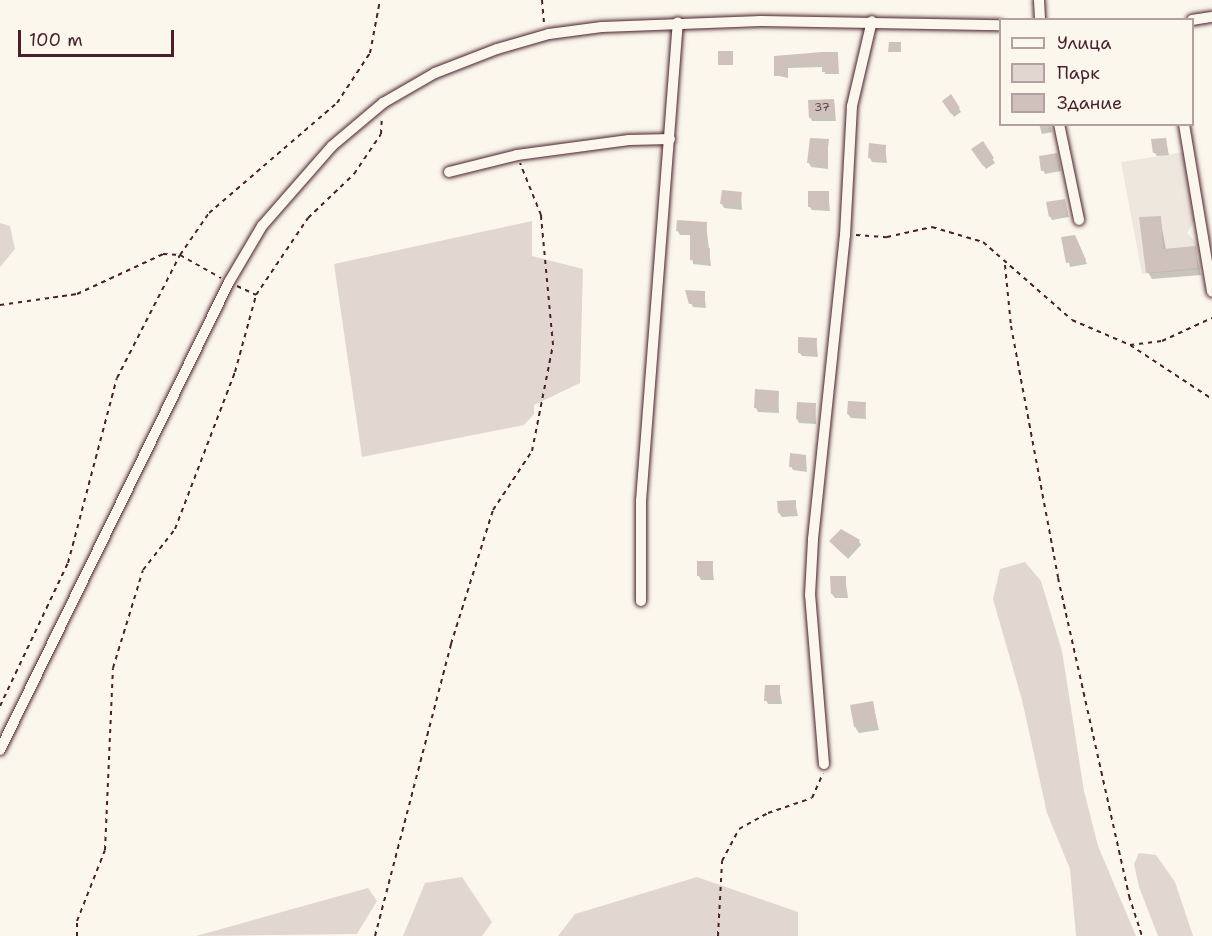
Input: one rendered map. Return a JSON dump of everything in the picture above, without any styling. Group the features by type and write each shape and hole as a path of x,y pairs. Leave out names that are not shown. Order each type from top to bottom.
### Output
{"street":[{"path":"1039,0 1041,18"},
{"path":"1194,20 1212,17"},
{"path":"824,764 810,595 845,235 852,106 872,21"},
{"path":"0,750 229,282 262,226 294,186 383,103 435,73 497,49 549,34 625,24 872,21 999,25"},
{"path":"642,601 641,501 678,22"},
{"path":"1059,126 1079,220"},
{"path":"1184,126 1212,292"},
{"path":"449,172 517,155 629,140 670,140"}],"path":[{"path":"0,706 68,563 117,378 180,255 209,213 337,104 370,53 380,0"},
{"path":"542,0 540,16 549,34"},
{"path":"77,936 77,921 105,850 113,668 143,570 175,529 235,372 256,295 308,218 354,174 381,134 383,103"},
{"path":"375,936 451,644 493,510 532,451 553,345 541,215 517,155"},
{"path":"845,235 887,237 932,226 983,242 1005,265 1072,320 1130,345 1212,399"},
{"path":"0,305 77,294 163,254 180,255 256,295"},
{"path":"1005,265 1011,326 1058,578 1142,936"},
{"path":"1130,345 1162,341 1212,318"},
{"path":"718,936 722,861 739,829 768,813 812,798 822,780 824,764"}],"shaded area":[{"path":"1185,152 1197,216 1187,233 1199,245 1201,269 1142,274 1121,162"}],"green space":[{"path":"532,221 532,256 583,269 580,383 534,405 534,414 524,425 362,457 334,264"},
{"path":"0,223 10,226 15,249 0,267"},
{"path":"1025,562 1041,581 1062,651 1084,791 1098,846 1136,936 1076,936 1070,869 1047,813 1022,700 993,599 1000,569"},
{"path":"1139,853 1156,855 1175,882 1193,936 1158,936 1139,887 1134,864"},
{"path":"462,877 492,922 482,936 403,936 425,883"},
{"path":"697,877 798,912 798,936 558,936 575,914"},
{"path":"368,888 377,901 357,934 196,936"}],"building":[{"path":"889,42 901,42 901,52 888,52"},
{"path":"718,51 733,51 733,65 718,65"},
{"path":"838,52 838,72 822,72 822,65 788,66 788,76 774,76 774,56"},
{"path":"951,94 960,108 951,114 942,101"},
{"path":"834,99 835,117 809,118 808,100"},
{"path":"810,138 829,139 826,165 807,163"},
{"path":"1166,138 1168,151 1153,153 1151,139"},
{"path":"983,141 994,158 983,166 971,149"},
{"path":"869,143 886,145 885,159 868,158"},
{"path":"1057,153 1060,167 1041,171 1039,156"},
{"path":"722,190 742,192 740,206 720,204"},
{"path":"808,191 829,191 829,207 808,207"},
{"path":"1065,199 1068,213 1049,217 1046,202"},
{"path":"1161,216 1163,249 1196,246 1198,268 1146,273 1139,217"},
{"path":"677,220 707,222 705,248 710,248 709,262 690,260 690,232 676,231"},
{"path":"1075,235 1086,260 1066,263 1061,237"},
{"path":"685,290 705,291 705,304 689,304"},
{"path":"798,337 817,338 816,353 798,353"},
{"path":"755,389 779,391 778,409 754,408"},
{"path":"848,401 866,402 865,416 847,414"},
{"path":"797,402 816,403 815,421 796,419"},
{"path":"790,453 806,455 805,468 789,467"},
{"path":"796,500 796,512 778,513 777,501"},
{"path":"841,529 860,540 845,556 829,541"},
{"path":"697,561 713,561 713,576 697,576"},
{"path":"830,576 846,576 846,594 831,594"},
{"path":"765,685 780,685 780,701 764,701"},
{"path":"873,701 877,723 854,727 850,705"}]}
